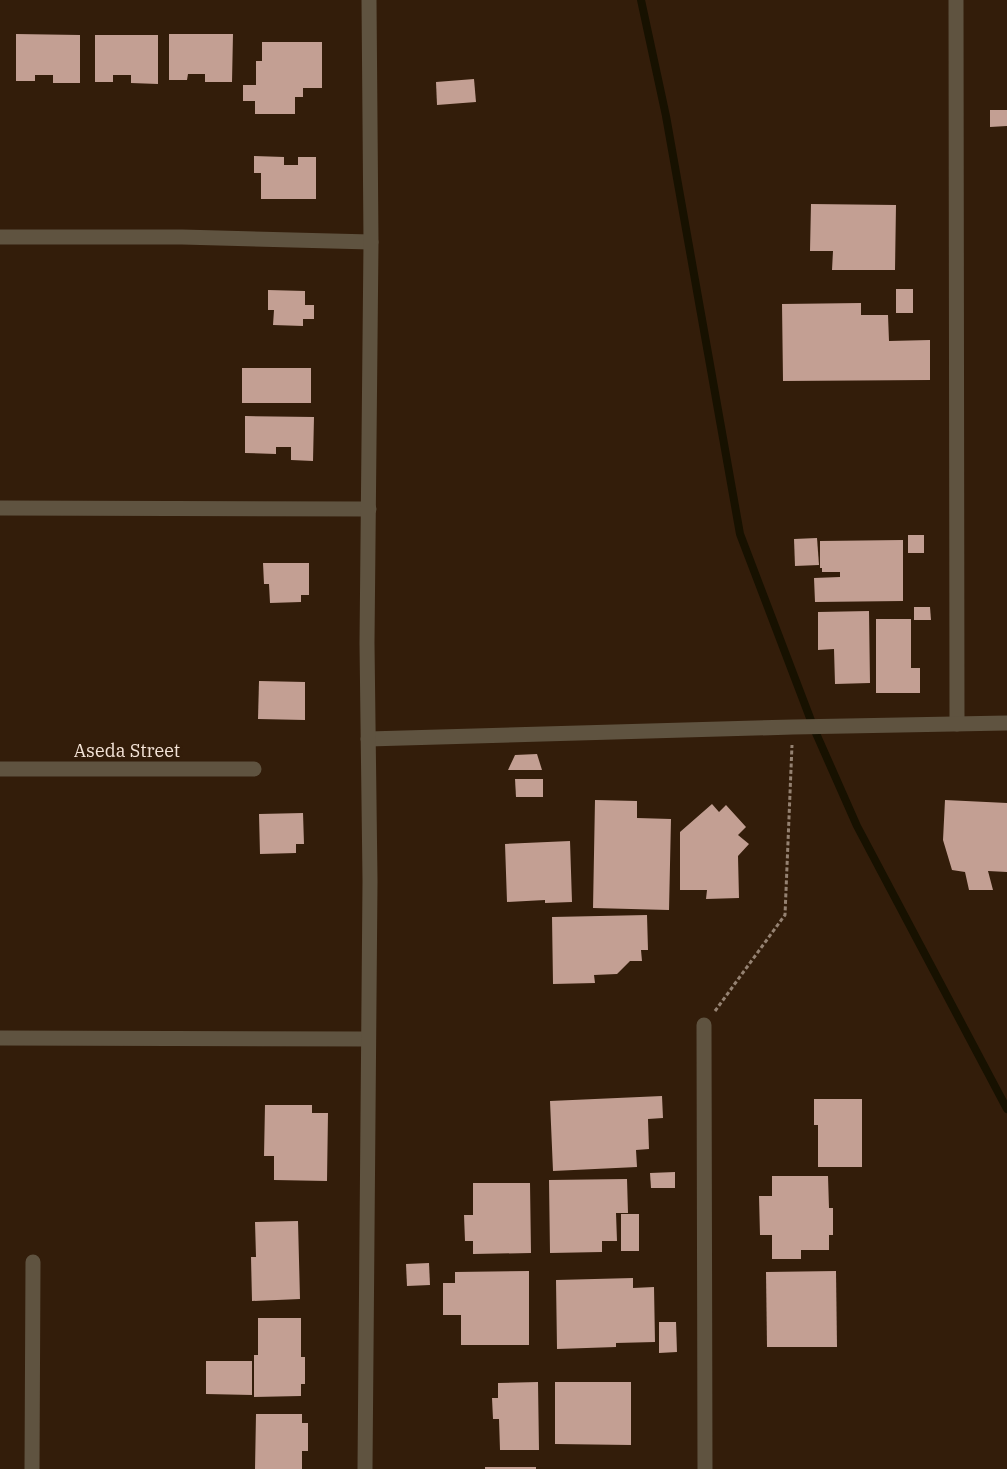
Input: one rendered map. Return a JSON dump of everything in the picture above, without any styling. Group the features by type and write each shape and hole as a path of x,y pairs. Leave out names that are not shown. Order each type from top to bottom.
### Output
{"street":[{"path":"365,1469 370,881 368,739 369,509 367,472 371,242 369,0"},
{"path":"956,0 959,623 957,724"},
{"path":"0,237 182,237 371,242"},
{"path":"0,508 369,509"},
{"path":"368,739 793,726 1007,723"},
{"name":"Aseda Street","path":"0,769 254,769"},
{"path":"704,1025 706,1469"},
{"path":"0,1038 368,1039"},
{"path":"32,1469 33,1262"}],"path":[{"path":"704,1025 785,914 793,726"}],"building":[{"path":"16,34 80,35 80,83 53,83 53,75 35,75 35,81 16,81"},
{"path":"169,34 233,34 232,82 205,82 205,74 188,74 187,80 169,80"},
{"path":"95,35 158,35 158,84 131,83 131,75 113,75 113,82 95,82"},
{"path":"262,42 322,42 322,88 303,88 303,97 295,97 295,114 255,114 255,101 243,101 243,85 256,85 256,61 262,61"},
{"path":"474,79 476,102 437,105 436,82"},
{"path":"990,110 1007,110 1007,126 990,127"},
{"path":"254,156 284,157 284,165 298,165 298,157 316,157 316,199 261,199 261,173 254,173"},
{"path":"811,204 896,205 895,270 832,270 833,251 810,251"},
{"path":"896,289 913,289 913,313 896,313"},
{"path":"268,290 305,291 305,305 314,305 314,319 303,319 303,326 273,325 274,310 268,310"},
{"path":"861,303 861,315 888,315 889,341 930,340 930,380 783,381 782,304"},
{"path":"242,368 311,368 311,403 242,403"},
{"path":"245,416 314,417 313,461 291,460 291,447 276,447 276,454 245,453"},
{"path":"908,535 924,535 924,553 908,553"},
{"path":"817,538 819,565 795,566 794,539"},
{"path":"903,540 903,601 815,602 814,578 840,577 840,572 822,572 822,568 820,568 820,541"},
{"path":"263,563 309,563 309,595 301,595 301,602 270,603 269,584 264,584"},
{"path":"914,607 930,607 931,620 914,620"},
{"path":"869,611 870,683 835,684 834,649 818,650 818,612"},
{"path":"876,619 911,619 911,668 920,668 920,693 876,693"},
{"path":"259,681 305,682 305,720 258,719"},
{"path":"537,754 542,770 508,770 515,755"},
{"path":"515,779 543,779 543,797 516,797"},
{"path":"595,800 637,801 637,818 671,819 669,910 593,908"},
{"path":"945,800 1007,803 1007,872 988,871 993,890 969,890 965,872 952,870 943,840"},
{"path":"712,804 719,812 726,805 746,827 738,835 749,844 738,856 739,898 706,899 707,890 680,890 680,832"},
{"path":"303,813 304,844 296,844 296,853 260,854 259,814"},
{"path":"570,841 572,902 545,903 545,900 507,902 505,844"},
{"path":"647,915 648,950 641,950 642,961 630,961 617,974 594,975 595,983 553,984 552,917"},
{"path":"662,1096 663,1118 648,1119 649,1149 636,1150 637,1167 553,1171 550,1101"},
{"path":"814,1099 862,1099 862,1167 818,1167 818,1125 814,1125"},
{"path":"265,1105 312,1105 312,1113 328,1113 327,1181 274,1180 274,1156 264,1156"},
{"path":"675,1172 675,1188 651,1188 650,1173"},
{"path":"772,1176 828,1176 829,1208 833,1208 833,1235 829,1235 829,1250 801,1250 801,1259 772,1259 772,1235 760,1235 759,1196 772,1196"},
{"path":"627,1179 628,1213 616,1213 617,1241 602,1241 602,1252 550,1253 549,1180"},
{"path":"473,1183 530,1183 531,1253 473,1254 473,1241 465,1241 464,1215 473,1215"},
{"path":"621,1214 639,1214 639,1251 621,1251"},
{"path":"298,1221 300,1299 252,1301 251,1257 256,1257 255,1222"},
{"path":"429,1263 430,1285 407,1286 406,1264"},
{"path":"529,1271 529,1345 461,1345 461,1315 443,1315 443,1283 455,1283 455,1272"},
{"path":"836,1271 837,1347 767,1347 766,1272"},
{"path":"633,1278 633,1288 654,1287 655,1342 616,1343 616,1347 557,1349 556,1280"},
{"path":"258,1318 301,1318 301,1357 305,1357 305,1384 301,1384 301,1396 254,1397 254,1355 258,1355"},
{"path":"659,1322 676,1322 677,1352 659,1353"},
{"path":"206,1361 252,1361 252,1395 206,1394"},
{"path":"538,1382 539,1450 500,1450 499,1419 493,1419 492,1398 498,1398 498,1383"},
{"path":"555,1382 631,1382 631,1445 555,1444"},
{"path":"256,1414 302,1414 302,1423 308,1423 308,1451 302,1451 302,1469 255,1469"},
{"path":"485,1467 536,1467 536,1469 485,1469"}],"waterway":[{"path":"641,0 666,116 740,534 815,731 857,826 1007,1109"}]}
